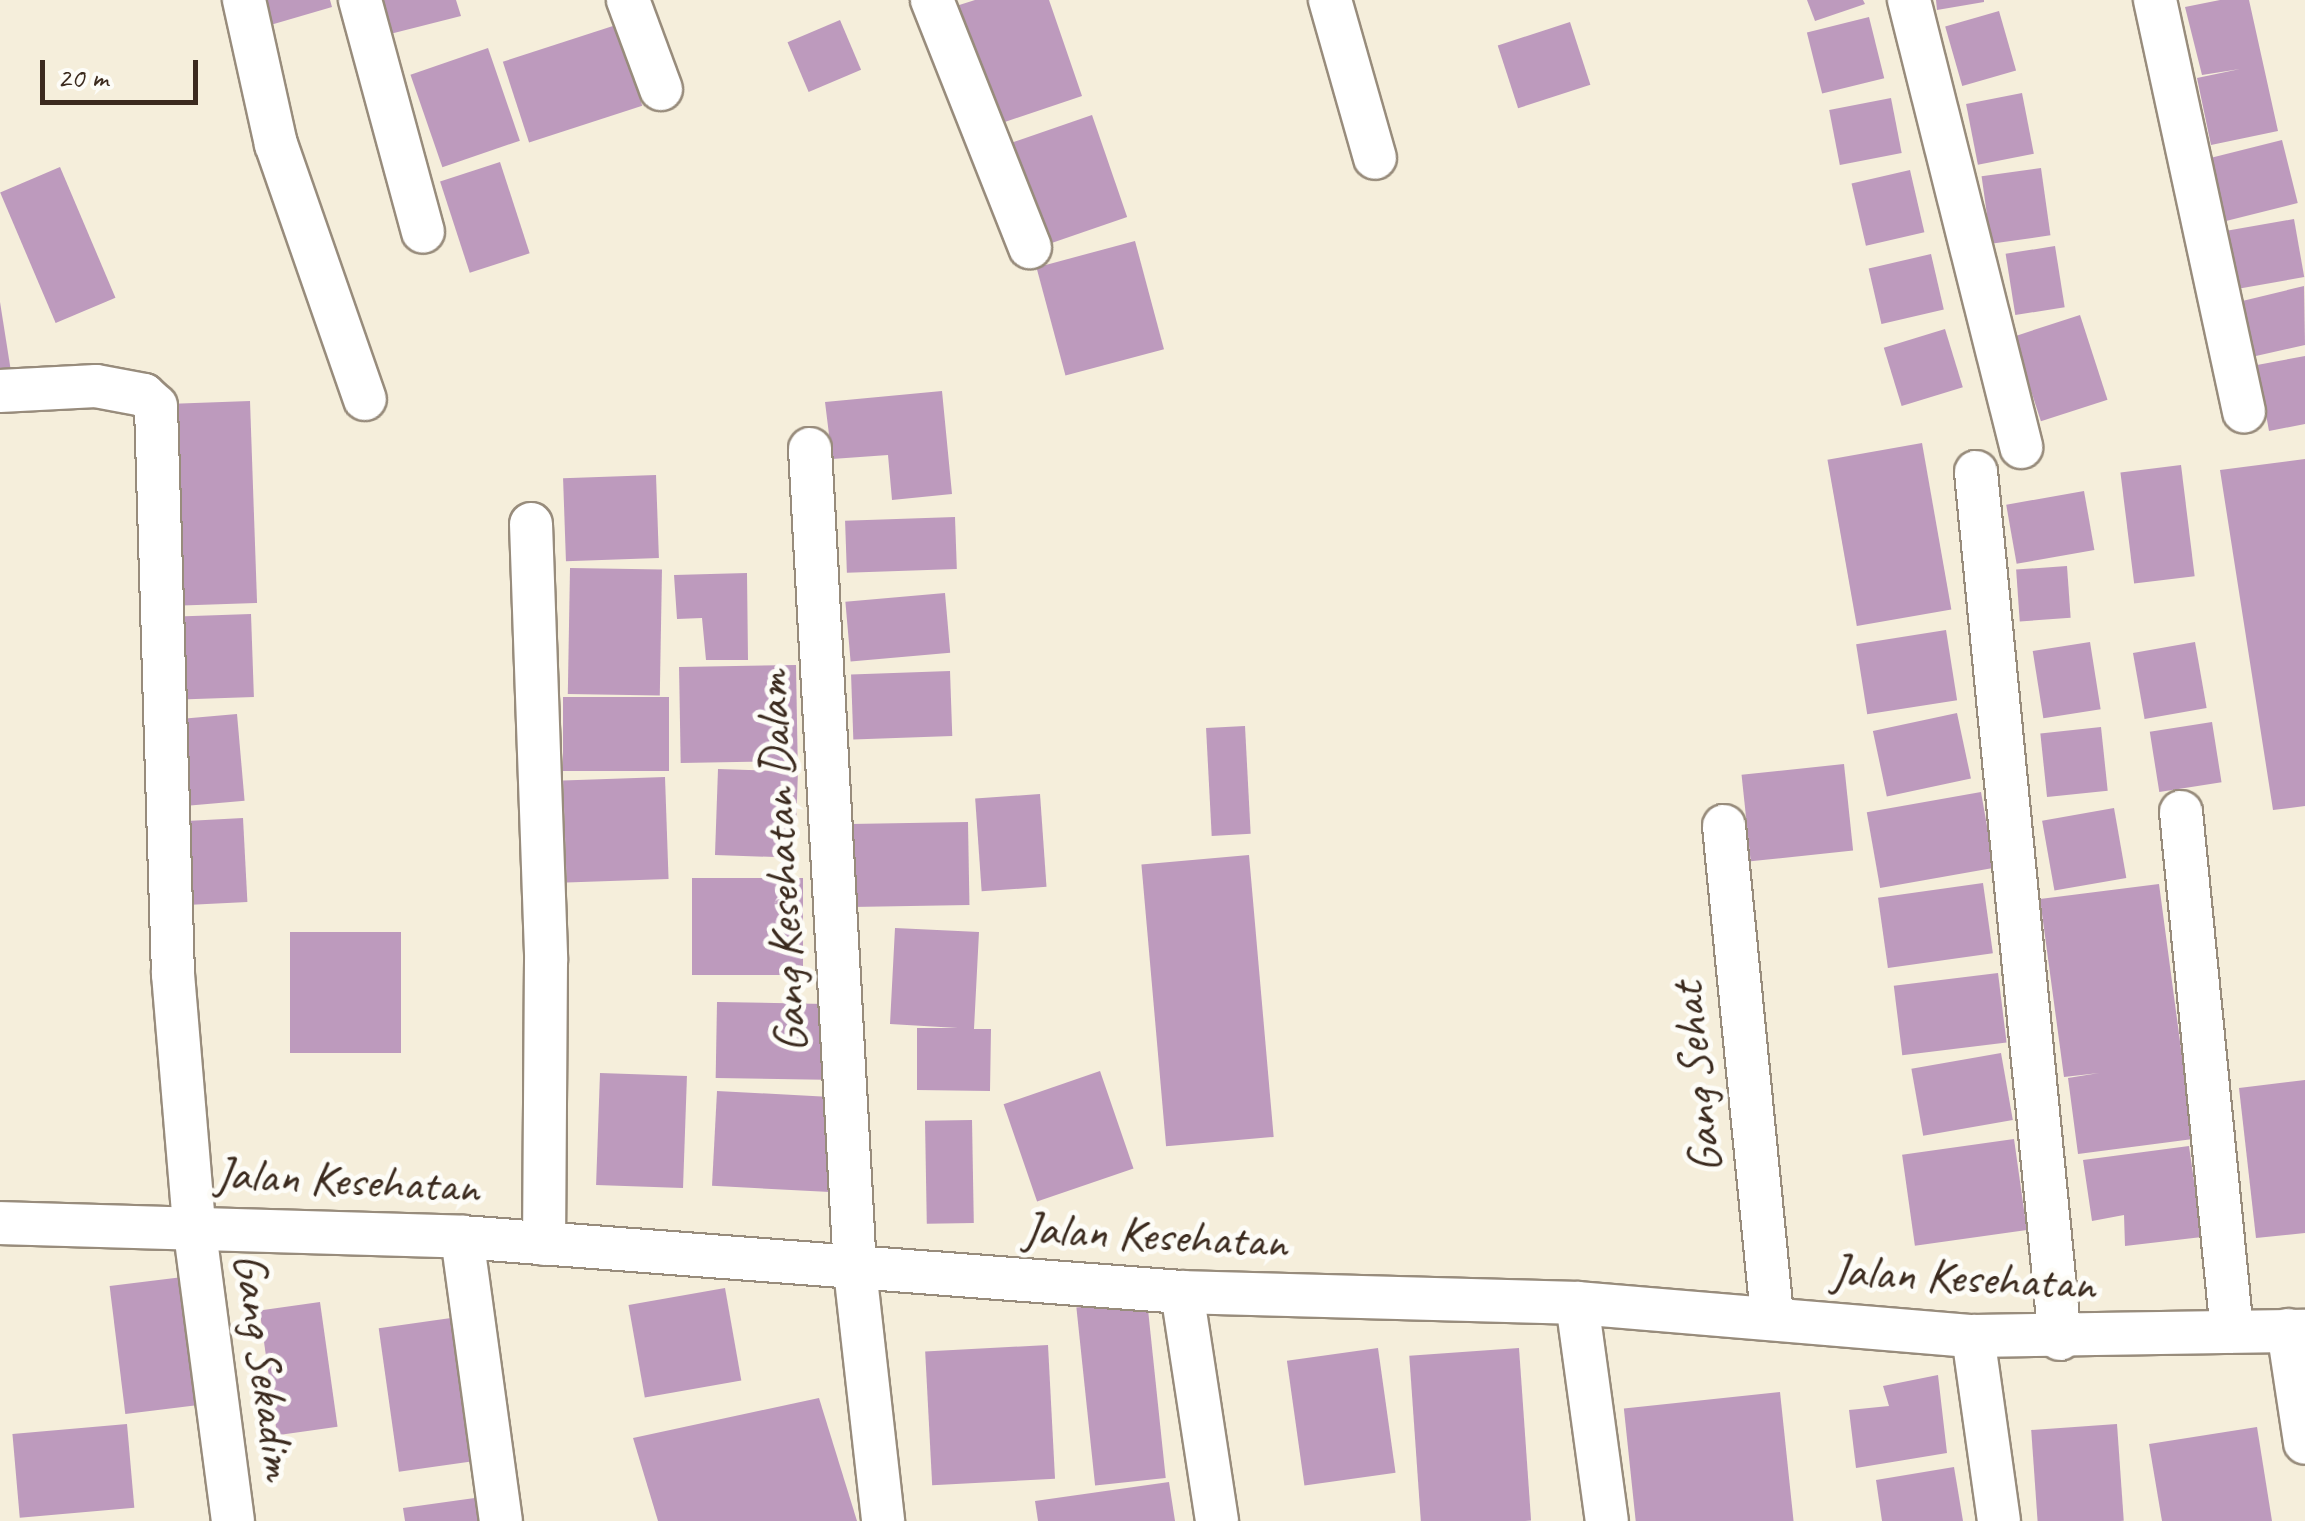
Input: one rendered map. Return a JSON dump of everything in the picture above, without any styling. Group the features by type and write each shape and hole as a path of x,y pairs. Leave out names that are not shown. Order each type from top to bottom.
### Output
{"street":[{"path":"244,0 276,144 366,399"},
{"path":"360,0 423,232"},
{"path":"628,0 661,89"},
{"path":"932,0 1030,248"},
{"path":"1330,0 1374,158"},
{"path":"1909,0 2020,447"},
{"path":"2155,0 2244,411"},
{"name":"Gang Sekadim","path":"0,391 96,386 144,395 156,406 173,974 194,1225 233,1521"},
{"name":"Gang Kesehatan Dalam","path":"810,449 855,1270 883,1521"},
{"path":"1976,472 2060,1338"},
{"path":"531,524 546,961 544,1244"},
{"path":"2181,812 2232,1332"},
{"name":"Gang Sehat","path":"1724,826 1772,1319"},
{"name":"Jalan Kesehatan","path":"0,1223 194,1225 462,1237 1182,1292 1576,1303 1973,1336 2060,1338 2297,1330"},
{"path":"462,1237 501,1521"},
{"path":"1182,1292 1217,1521"},
{"path":"1576,1303 1607,1521"},
{"path":"2297,1330 2305,1443"},
{"path":"1973,1336 1999,1521"}],"building":[{"path":"259,0 330,0 332,7 267,26"},
{"path":"381,0 456,0 461,16 390,34"},
{"path":"975,0 1049,0 1082,96 993,126 953,7"},
{"path":"1807,0 1863,0 1865,4 1815,21"},
{"path":"1936,0 1984,0 1984,2 1937,10"},
{"path":"2220,0 2249,0 2278,131 2211,145 2197,78 2240,69 2202,75 2185,7"},
{"path":"1999,11 2016,71 1962,86 1945,26"},
{"path":"1869,17 1884,78 1822,94 1807,32"},
{"path":"840,20 861,70 809,92 788,42"},
{"path":"1570,22 1590,85 1518,108 1498,45"},
{"path":"616,25 642,106 529,143 503,62"},
{"path":"488,48 520,141 442,167 410,75"},
{"path":"2022,93 2034,154 1978,165 1966,104"},
{"path":"1891,98 1902,153 1840,165 1829,110"},
{"path":"1092,115 1127,217 1046,245 1011,143"},
{"path":"2282,140 2298,203 2223,222 2207,159"},
{"path":"500,162 530,253 470,273 440,181"},
{"path":"60,167 115,298 56,323 0,192"},
{"path":"2041,168 2050,235 1991,244 1982,176"},
{"path":"1910,170 1924,232 1866,246 1852,183"},
{"path":"2294,219 2304,277 2228,290 2218,232"},
{"path":"1135,241 1164,349 1065,376 1036,267"},
{"path":"2055,246 2065,307 2015,315 2006,254"},
{"path":"1931,254 1944,310 1881,324 1869,268"},
{"path":"2304,286 2305,345 2247,358 2234,303"},
{"path":"0,302 12,378 0,380"},
{"path":"2080,315 2108,400 2041,421 2013,337"},
{"path":"1945,329 1963,387 1902,406 1884,348"},
{"path":"2305,356 2305,424 2269,431 2257,365"},
{"path":"942,391 952,494 892,500 888,455 832,459 825,402"},
{"path":"250,401 257,603 167,606 160,404"},
{"path":"1922,443 1951,609 1857,626 1827,460"},
{"path":"2305,459 2305,806 2273,810 2220,470"},
{"path":"2181,465 2195,576 2134,584 2120,472"},
{"path":"656,475 659,558 566,561 563,478"},
{"path":"2084,491 2094,550 2017,564 2006,505"},
{"path":"955,517 957,569 847,573 845,521"},
{"path":"2067,566 2071,618 2020,621 2016,570"},
{"path":"570,568 662,570 660,696 568,694"},
{"path":"747,573 748,660 706,660 702,618 677,619 674,575"},
{"path":"945,593 950,653 851,661 845,602"},
{"path":"251,614 254,697 181,699 178,617"},
{"path":"1946,630 1957,700 1867,714 1856,644"},
{"path":"2090,642 2101,709 2043,718 2033,651"},
{"path":"2195,642 2207,708 2145,719 2133,653"},
{"path":"796,665 798,761 681,763 679,667"},
{"path":"950,671 952,736 853,739 851,674"},
{"path":"563,697 669,697 669,771 563,771"},
{"path":"1957,713 1971,779 1887,796 1873,731"},
{"path":"237,714 245,801 179,806 171,720"},
{"path":"2212,722 2222,782 2159,792 2150,732"},
{"path":"1245,726 1251,834 1212,836 1206,728"},
{"path":"2101,727 2108,791 2047,797 2040,733"},
{"path":"1844,764 1853,851 1751,861 1742,775"},
{"path":"718,769 798,772 795,858 715,855"},
{"path":"665,777 669,879 567,882 563,781"},
{"path":"1981,792 1994,868 1880,888 1867,812"},
{"path":"1040,794 1046,887 982,891 975,799"},
{"path":"2114,808 2126,878 2054,891 2042,821"},
{"path":"243,818 247,902 181,905 177,821"},
{"path":"968,822 969,905 851,907 850,824"},
{"path":"1249,855 1274,1137 1166,1146 1141,864"},
{"path":"692,878 803,878 803,975 692,975"},
{"path":"1983,883 1993,953 1888,968 1878,898"},
{"path":"2159,884 2193,1139 2078,1154 2068,1078 2099,1073 2064,1077 2040,899"},
{"path":"895,928 979,932 974,1029 991,1029 990,1091 917,1090 917,1028 958,1028 890,1024"},
{"path":"290,932 401,932 401,1053 290,1053"},
{"path":"1998,973 2007,1042 1902,1055 1894,986"},
{"path":"717,1002 825,1004 824,1080 716,1078"},
{"path":"2001,1053 2013,1120 1923,1136 1911,1069"},
{"path":"1100,1071 1134,1168 1037,1202 1004,1104"},
{"path":"600,1073 687,1076 683,1188 596,1185"},
{"path":"2305,1080 2305,1233 2256,1238 2239,1088"},
{"path":"717,1091 840,1097 835,1192 712,1186"},
{"path":"972,1120 974,1223 927,1224 925,1121"},
{"path":"2014,1139 2027,1230 1915,1246 1902,1155"},
{"path":"2189,1146 2202,1237 2125,1246 2124,1215 2092,1221 2083,1160"},
{"path":"191,1276 207,1404 125,1414 110,1286"},
{"path":"725,1288 741,1381 645,1398 628,1305"},
{"path":"1147,1300 1166,1478 1095,1485 1076,1307"},
{"path":"320,1302 338,1427 277,1435 260,1310"},
{"path":"451,1318 471,1462 399,1472 379,1328"},
{"path":"1048,1345 1055,1479 932,1485 925,1351"},
{"path":"1378,1348 1396,1473 1304,1486 1287,1361"},
{"path":"1519,1348 1531,1521 1421,1521 1409,1356"},
{"path":"1938,1375 1947,1453 1856,1468 1849,1410 1889,1406 1883,1386"},
{"path":"1780,1392 1794,1521 1636,1521 1624,1408"},
{"path":"819,1398 857,1521 658,1521 633,1438"},
{"path":"127,1424 134,1508 20,1518 12,1434"},
{"path":"2117,1424 2124,1521 2038,1521 2031,1430"},
{"path":"2257,1427 2272,1521 2162,1521 2149,1444"},
{"path":"1954,1467 1963,1521 1882,1521 1876,1480"},
{"path":"1169,1482 1175,1521 1038,1521 1035,1501"},
{"path":"489,1496 492,1521 405,1521 403,1508"}]}
